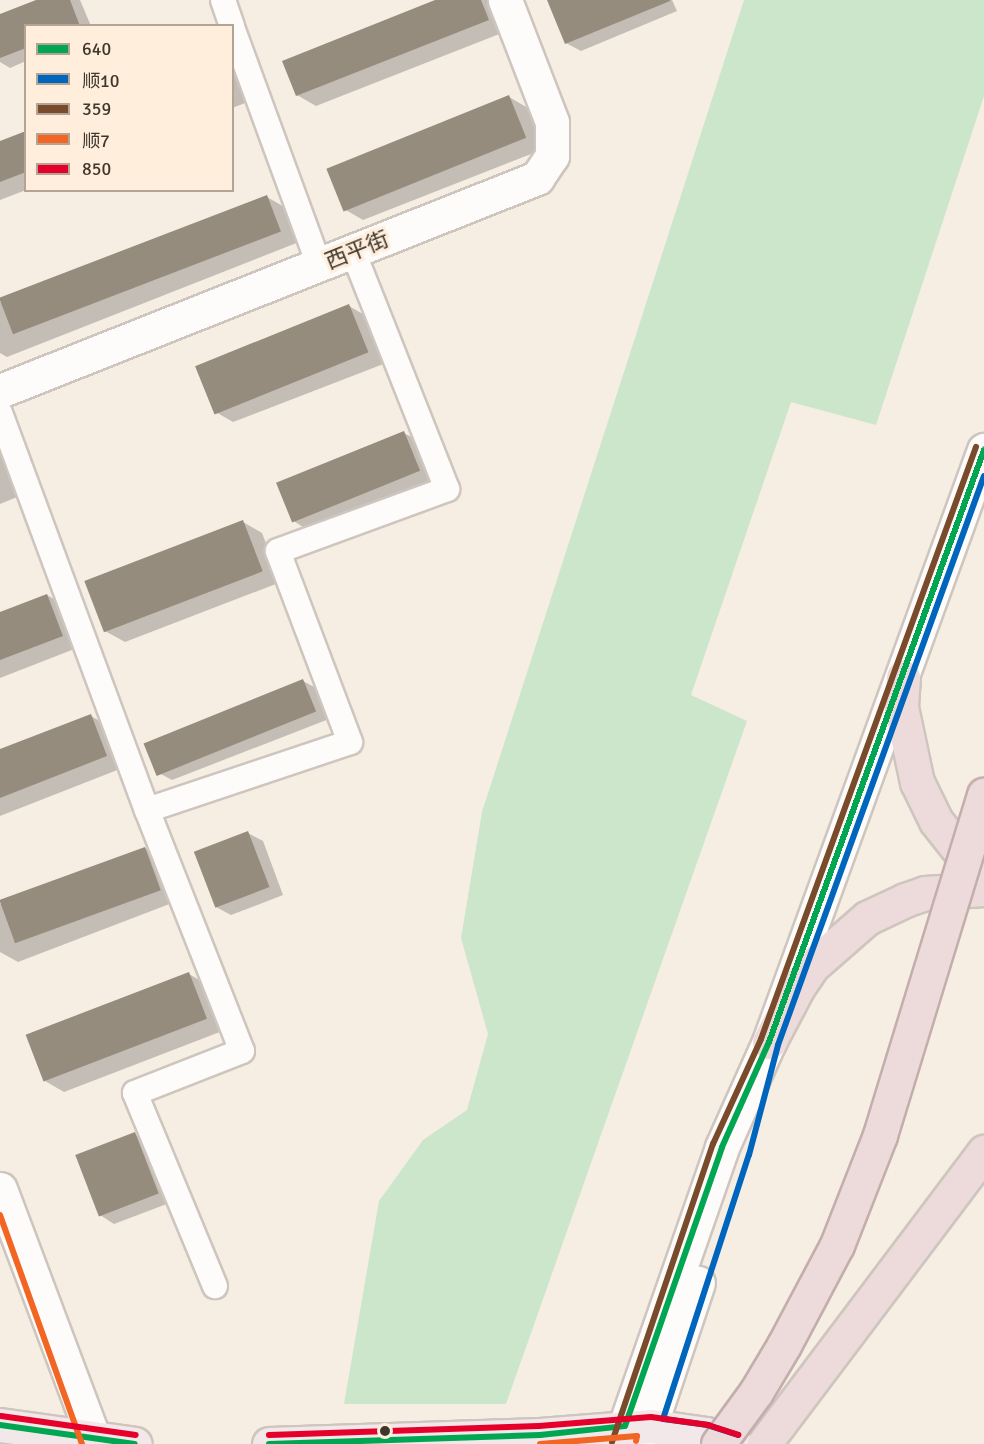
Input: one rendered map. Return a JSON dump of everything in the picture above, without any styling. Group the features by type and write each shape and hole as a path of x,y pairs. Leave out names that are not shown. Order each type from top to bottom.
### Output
{"highway":[{"path":"903,677 901,707 903,727 917,782 936,821 984,881"},
{"path":"718,1444 756,1392 784,1345 841,1236 880,1135 984,795"},
{"path":"769,1042 798,987 812,966 867,918 904,900 925,893 984,889"},
{"path":"764,1444 984,1152"}],"main road":[{"path":"0,1425 92,1442 135,1444"},
{"path":"269,1444 540,1435 706,1434 735,1444"}],"street":[{"path":"223,0 231,24"},
{"name":"西平街","path":"0,391 537,178 552,156 552,122 506,0"},
{"path":"234,31 319,265"},
{"path":"147,810 350,742 278,551 447,489 353,252"},
{"path":"0,413 147,810 242,1051 135,1093 215,1286"},
{"path":"635,1435 741,1152 769,1042 984,450"},
{"path":"0,1189 92,1442"}],"green space":[{"path":"744,0 984,0 984,96 876,425 791,402 691,695 747,721 506,1404 344,1404 379,1201 423,1140 467,1110 488,1034 461,938 482,812"}],"building":[{"path":"36,0 70,0 79,24 24,24 24,49 0,58 0,14"},
{"path":"435,0 481,0 489,20 296,96 282,61"},
{"path":"547,0 670,0 670,1 565,44"},
{"path":"509,95 526,138 344,211 326,169"},
{"path":"24,132 24,173 0,182 0,141"},
{"path":"267,195 281,231 13,334 0,297"},
{"path":"349,304 368,352 215,414 195,366"},
{"path":"404,431 420,471 292,523 276,483"},
{"path":"243,520 263,571 104,632 84,581"},
{"path":"47,594 63,636 0,660 0,612"},
{"path":"303,679 316,711 157,776 144,743"},
{"path":"91,714 107,756 0,798 0,749"},
{"path":"248,831 270,887 215,908 194,852"},
{"path":"145,847 161,890 15,943 0,900"},
{"path":"189,972 207,1019 44,1081 26,1035"},
{"path":"135,1132 159,1194 99,1217 75,1155"}],"transit line":[{"name":"359","path":"612,1442 713,1144 761,1039 976,447"},
{"name":"640","path":"269,1444 540,1435 625,1426 722,1147 769,1042 984,450"},
{"name":"顺10","path":"738,1435 708,1425 663,1419 749,1155 778,1045 984,476"},
{"name":"顺7","path":"0,1215 82,1444"},
{"name":"850","path":"1,1416 136,1435"},
{"name":"850","path":"269,1435 539,1426 651,1417 708,1425 738,1435"},
{"name":"640","path":"0,1425 135,1444"},
{"name":"顺7","path":"540,1444 637,1436 636,1441"}]}
